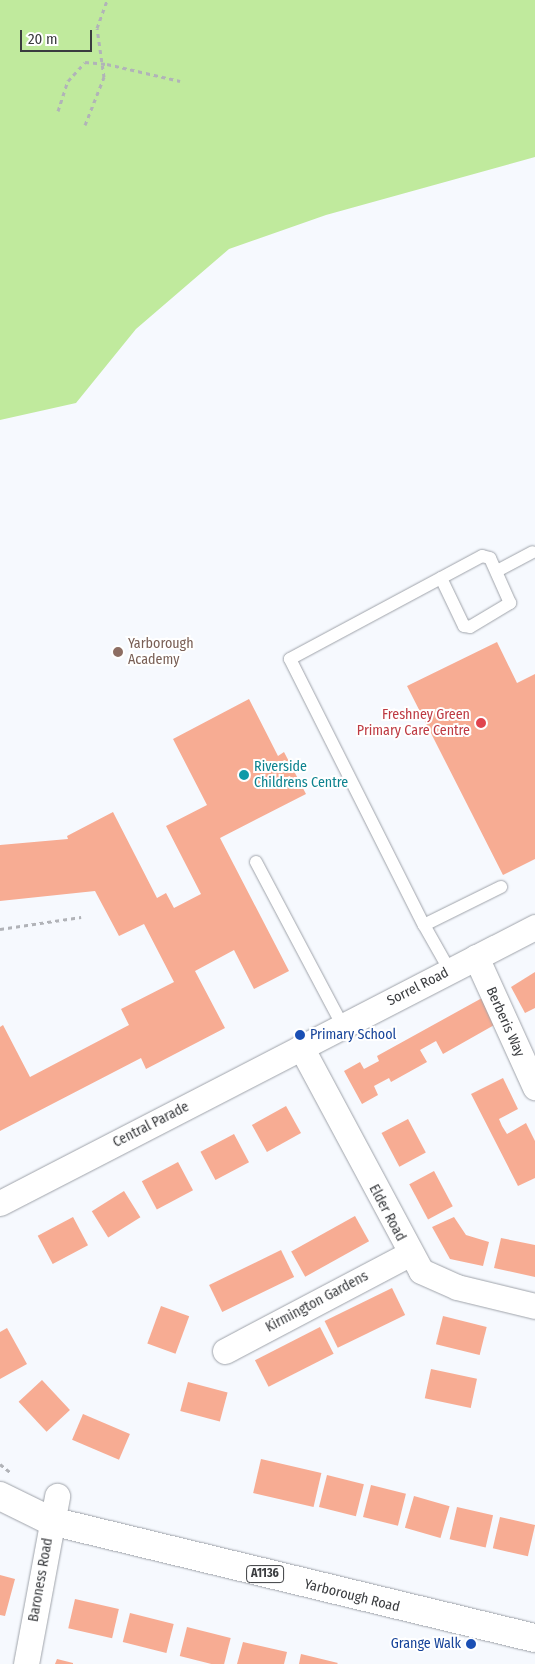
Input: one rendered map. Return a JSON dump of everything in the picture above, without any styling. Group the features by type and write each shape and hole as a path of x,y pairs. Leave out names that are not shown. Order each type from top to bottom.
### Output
{"main road":[{"name":"Yarborough Road","path":"0,1496 535,1638"}],"street":[{"name":"Sorrel Road","path":"301,1047 535,927"},
{"name":"Berberis Way","path":"476,958 532,1071"},
{"name":"Central Parade","path":"0,1202 301,1047"},
{"name":"Elder Road","path":"301,1047 409,1254 421,1271 437,1280 535,1306"},
{"name":"Kirmington Gardens","path":"225,1351 409,1254"},
{"name":"Baroness Road","path":"26,1664 54,1509"}],"lane":[{"path":"497,572 532,552"},
{"path":"441,578 461,622 470,627 510,603 497,572 486,555 441,578 387,606 292,656 290,664 424,925 450,970"},
{"path":"256,862 343,1026"},
{"path":"424,925 501,887"}],"path":[{"path":"86,125 101,90 104,77 97,28 107,0"},
{"path":"58,110 68,81 85,62 101,63 180,81"},
{"path":"0,930 82,917"}],"green space":[{"path":"0,0 535,0 535,157 326,215 229,249 136,329 76,403 0,420"}],"building":[{"name":"Freshney Green Primary Care Centre","path":"497,642 517,683 535,674 535,859 503,875 407,686"},
{"path":"249,699 278,756 284,752 306,794 220,838 289,971 254,989 234,950 195,971 225,1028 146,1069 141,1058 0,1131 0,1027 3,1025 30,1077 129,1025 121,1009 174,982 144,924 119,936 95,891 0,901 0,845 68,839 67,836 113,812 157,898 166,893 174,908 201,894 166,826 207,805 173,739"},
{"path":"535,972 535,1008 525,1013 511,987"},
{"path":"482,998 496,1024 443,1054 436,1041 420,1050 427,1062 391,1082 389,1078 374,1086 378,1095 362,1104 344,1071 360,1062 364,1069 379,1061 377,1056"},
{"path":"503,1078 518,1109 499,1119 502,1126 507,1134 526,1123 535,1141 535,1178 518,1186 471,1094"},
{"path":"286,1106 301,1133 267,1152 252,1125"},
{"path":"408,1119 426,1153 399,1167 382,1133"},
{"path":"234,1134 249,1162 215,1180 200,1152"},
{"path":"178,1162 193,1190 157,1210 142,1181"},
{"path":"434,1171 453,1206 428,1219 409,1184"},
{"path":"124,1191 140,1217 108,1237 92,1211"},
{"path":"355,1216 369,1241 305,1277 291,1251"},
{"path":"73,1217 88,1245 53,1264 38,1236"},
{"path":"454,1217 466,1235 489,1242 483,1266 450,1259 432,1227"},
{"path":"501,1238 535,1245 535,1277 494,1268"},
{"path":"281,1250 294,1277 222,1312 209,1285"},
{"path":"392,1288 405,1315 338,1348 325,1321"},
{"path":"161,1306 189,1316 176,1354 147,1344"},
{"path":"443,1316 487,1327 480,1355 436,1344"},
{"path":"320,1327 334,1354 269,1387 255,1360"},
{"path":"7,1328 27,1364 0,1379 0,1332"},
{"path":"431,1369 477,1379 471,1408 425,1398"},
{"path":"42,1380 70,1410 47,1432 19,1402"},
{"path":"188,1382 228,1393 220,1422 180,1411"},
{"path":"83,1414 130,1434 119,1460 72,1440"},
{"path":"261,1459 321,1473 314,1507 253,1493"},
{"path":"327,1475 364,1484 356,1516 319,1507"},
{"path":"371,1485 406,1494 398,1526 363,1517"},
{"path":"414,1496 450,1506 440,1538 405,1528"},
{"path":"457,1507 493,1515 486,1547 450,1539"},
{"path":"500,1517 535,1525 528,1556 493,1548"},
{"path":"0,1575 15,1579 5,1616 0,1615"},
{"path":"75,1599 119,1609 112,1638 68,1628"},
{"path":"130,1613 174,1624 166,1653 123,1642"},
{"path":"187,1627 231,1638 224,1664 211,1664 180,1656"},
{"path":"243,1642 287,1652 284,1664 237,1664"},
{"path":"301,1654 338,1663 299,1664"},
{"path":"57,1659 73,1663 73,1664 55,1664"}],"place":[{"name":"Yarborough Academy","path":"118,652"},
{"name":"Freshney Green Primary Care Centre","path":"481,723"},
{"name":"Riverside Childrens Centre","path":"244,775"},
{"name":"Primary School","path":"300,1035"},
{"name":"Grange Walk","path":"471,1644"}]}
